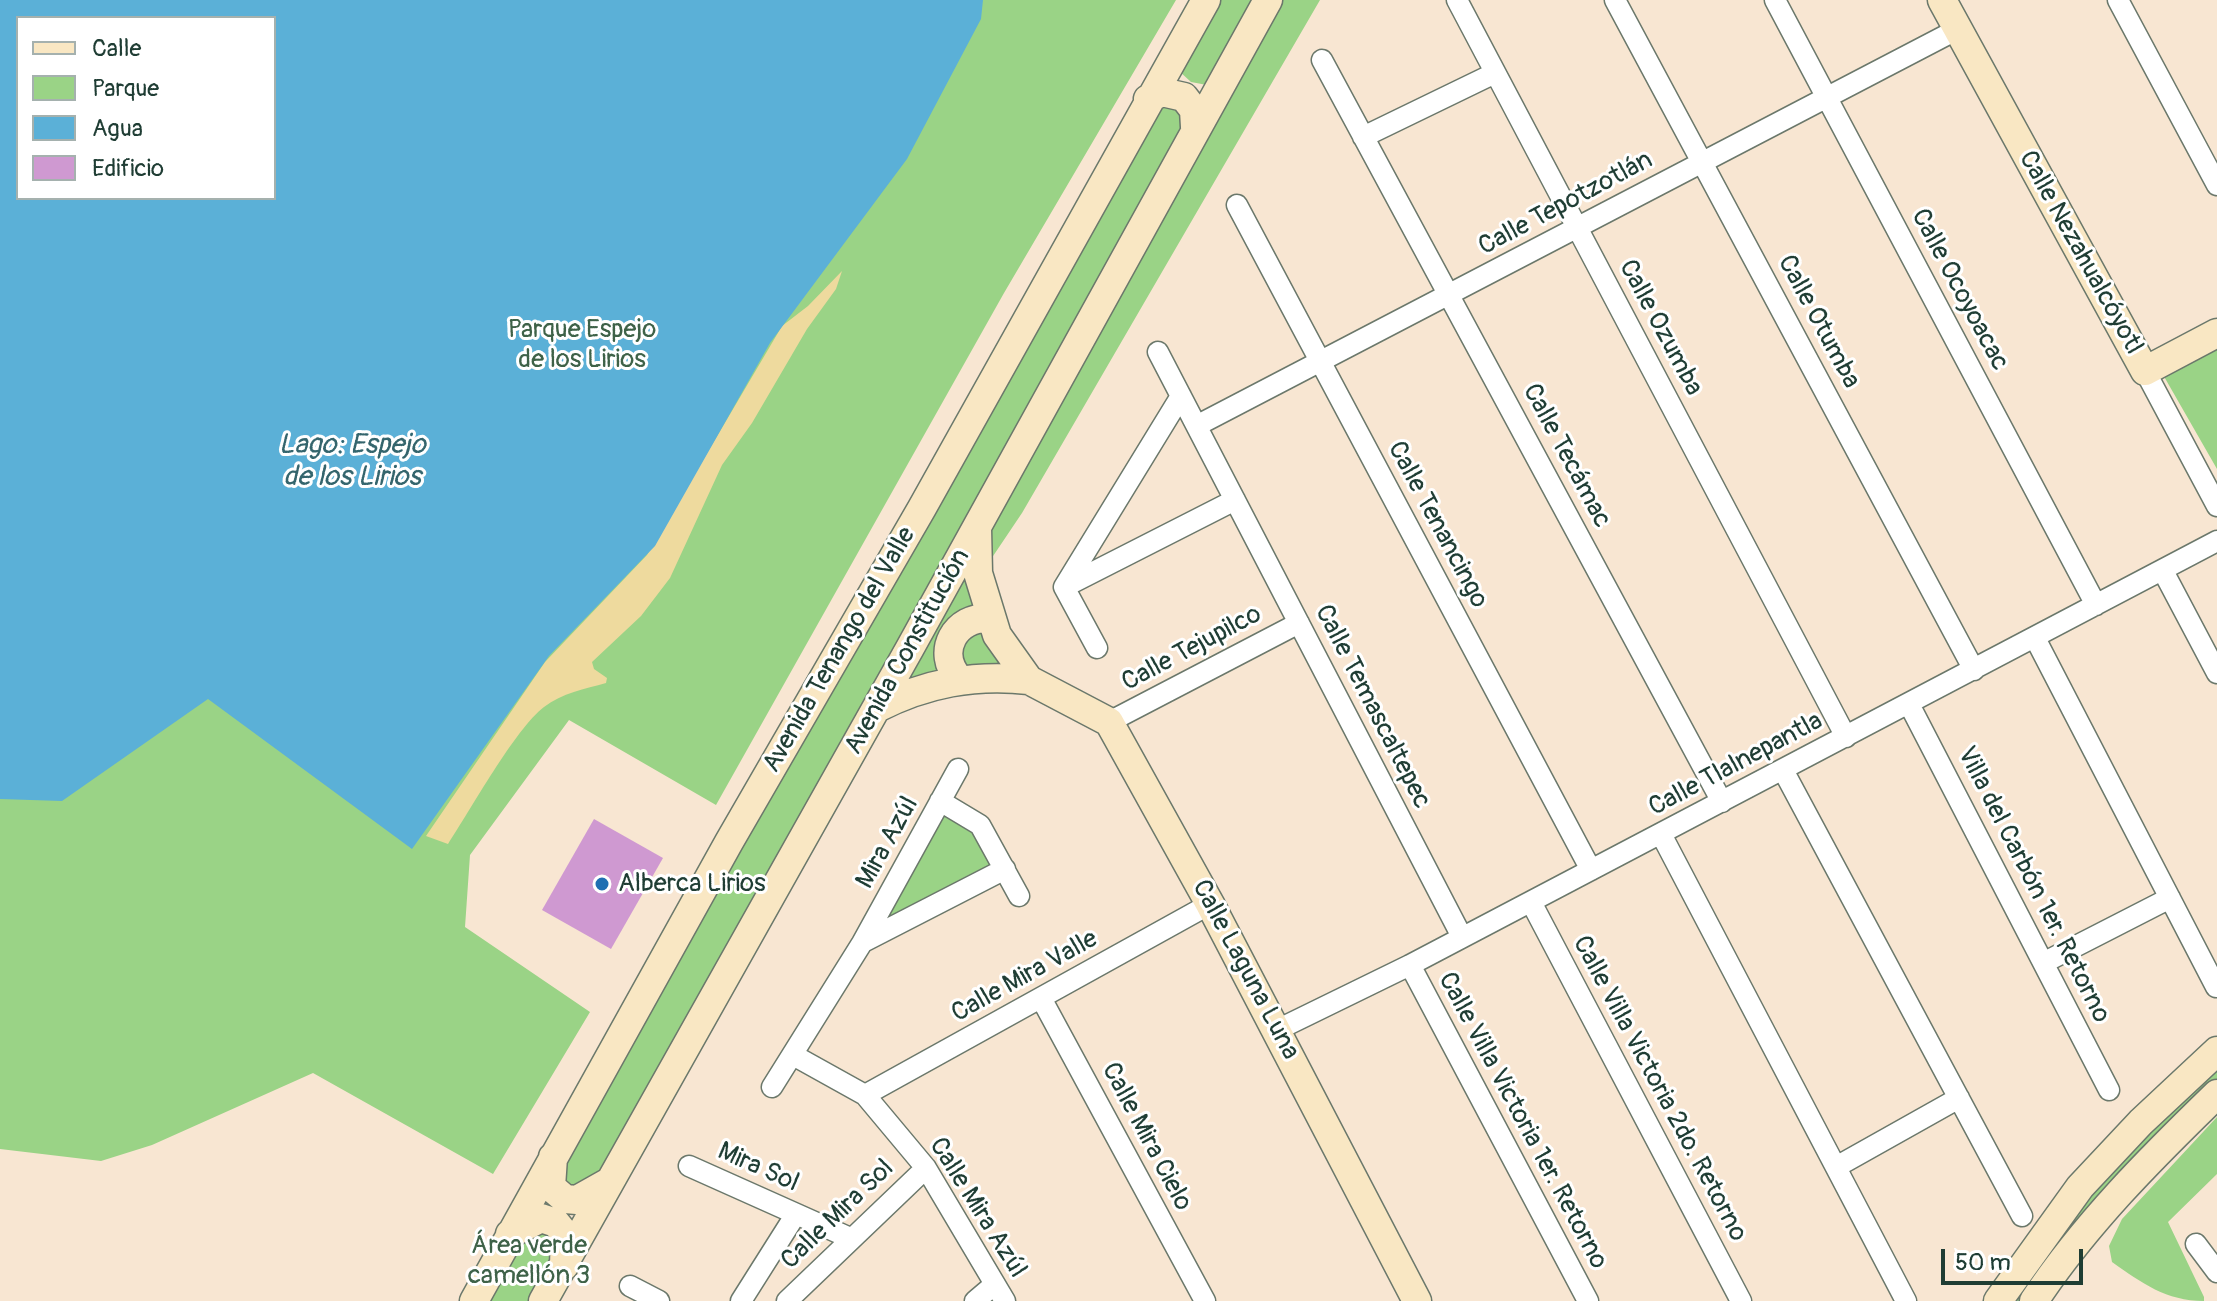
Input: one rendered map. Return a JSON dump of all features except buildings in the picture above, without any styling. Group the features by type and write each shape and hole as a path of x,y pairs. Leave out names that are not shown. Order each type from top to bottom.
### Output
{"main road":[{"name":"Avenida Tenango del Valle","path":"474,1301 555,1152 922,508 1206,0"},
{"name":"Avenida Constitución","path":"543,1301 877,708 1195,127 1268,0"},
{"name":"Calle Nezahualcóyotl","path":"1942,0 2145,371"},
{"path":"1175,53 1176,67 1190,83 1207,86 1223,78"},
{"path":"1148,99 1162,92 1184,97 1194,110 1195,127"},
{"path":"2145,371 2217,333"},
{"path":"977,527 978,573 990,618 1006,651 1029,680 1109,722"},
{"path":"959,679 949,664 951,638 963,624 990,618"},
{"path":"877,708 916,690 959,679 1029,680"},
{"name":"Calle Laguna Luna","path":"1109,722 1210,904 1417,1301"},
{"path":"1998,1301 2080,1187 2141,1122 2217,1051"},
{"path":"2034,1301 2066,1253 2165,1145 2217,1094"},
{"path":"555,1152 549,1171 551,1187 565,1199 577,1200 610,1181"},
{"path":"510,1234 541,1218 556,1223 565,1234 563,1267"}],"street":[{"name":"Calle Ozumba","path":"1457,0 1846,737"},
{"name":"Calle Otumba","path":"1615,0 1974,670"},
{"name":"Calle Ocoyoacac","path":"1775,0 2096,605"},
{"path":"2118,0 2217,185"},
{"name":"Calle Tepotzotlán","path":"1198,425 1958,29"},
{"name":"Calle Tecámac","path":"1322,60 1722,802"},
{"path":"1363,137 1495,73"},
{"name":"Calle Tenancingo","path":"1237,205 1591,870"},
{"name":"Calle Temascaltepec","path":"1158,352 1462,937"},
{"name":"Calle Nezahualcóyotl","path":"2145,371 2217,506"},
{"path":"1064,587 1181,396"},
{"path":"1064,587 1235,500"},
{"name":"Calle Tlalnepantla","path":"1277,1030 1410,965 2217,541"},
{"path":"2163,571 2217,673"},
{"path":"1064,587 1097,648"},
{"name":"Calle Tejupilco","path":"1109,722 1299,623"},
{"path":"2035,638 2216,987"},
{"name":"Villa del Carbón 1er. Retorno","path":"1909,704 2109,1090"},
{"name":"Mira Azúl","path":"772,1087 862,943 958,769"},
{"path":"1783,770 2022,1216"},
{"path":"940,801 980,825 1019,896"},
{"path":"1661,834 1906,1301"},
{"name":"Mira Azúl","path":"862,943 1005,869"},
{"path":"2045,962 2170,898"},
{"name":"Calle Villa Victoria 2do. Retorno","path":"1531,902 1741,1301"},
{"name":"Calle Mira Valle","path":"865,1095 1210,904"},
{"name":"Calle Villa Victoria 1er. Retorno","path":"1410,965 1588,1301"},
{"name":"Calle Mira Cielo","path":"1041,998 1205,1301"},
{"name":"Calle Mira Azúl","path":"793,1055 865,1095 926,1168 1000,1292"},
{"path":"1836,1167 1959,1098"},
{"name":"Mira Sol","path":"689,1166 850,1238"},
{"name":"Calle Mira Sol","path":"787,1301 926,1168"},
{"path":"741,1301 796,1214"},
{"path":"2196,1244 2217,1272"},
{"path":"630,1286 659,1301"},
{"path":"975,1301 1000,1292"}],"green space":[{"name":"Lago: Espejo de los Lirios","path":"0,0 1176,0 1004,293 716,805 569,720 470,855 465,927 590,1012 493,1174 313,1073 152,1145 101,1161 0,1149"},
{"path":"1209,0 1266,0 1207,85 1191,82 1179,71"},
{"path":"1275,0 1320,0 1022,513 983,571 981,548"},
{"path":"1157,95 1194,118 589,1192 552,1182"},
{"path":"2217,345 2217,469 2162,373"},
{"path":"973,547 979,612 950,677 889,696"},
{"path":"976,624 1013,671 963,674 957,639"},
{"path":"942,807 977,827 1000,865 872,932"},
{"path":"2217,1057 2217,1090 2029,1301 2005,1301 2040,1248"},
{"path":"2217,1117 2217,1174 2168,1222 2204,1301 2178,1298 2155,1289 2112,1262 2109,1246 2122,1219"},
{"name":"Área verde camellón 3","path":"559,1231 539,1301 476,1301 510,1234"}],"sand":[{"path":"842,271 836,289 807,329 752,423 722,465 670,578 641,616 592,662 594,669 607,678 606,683 566,695 544,707 507,751 448,844 426,836 545,662 647,555 782,326 808,306"}],"water":[{"name":"Lago: Espejo de los Lirios","path":"0,0 983,0 981,19 907,159 770,343 655,546 549,656 412,849 208,699 62,801 0,799"}],"place":[{"name":"Alberca Lirios","path":"602,884"}],"park label":[{"name":"Parque Espejo de los Lirios","path":"582,345"}]}
